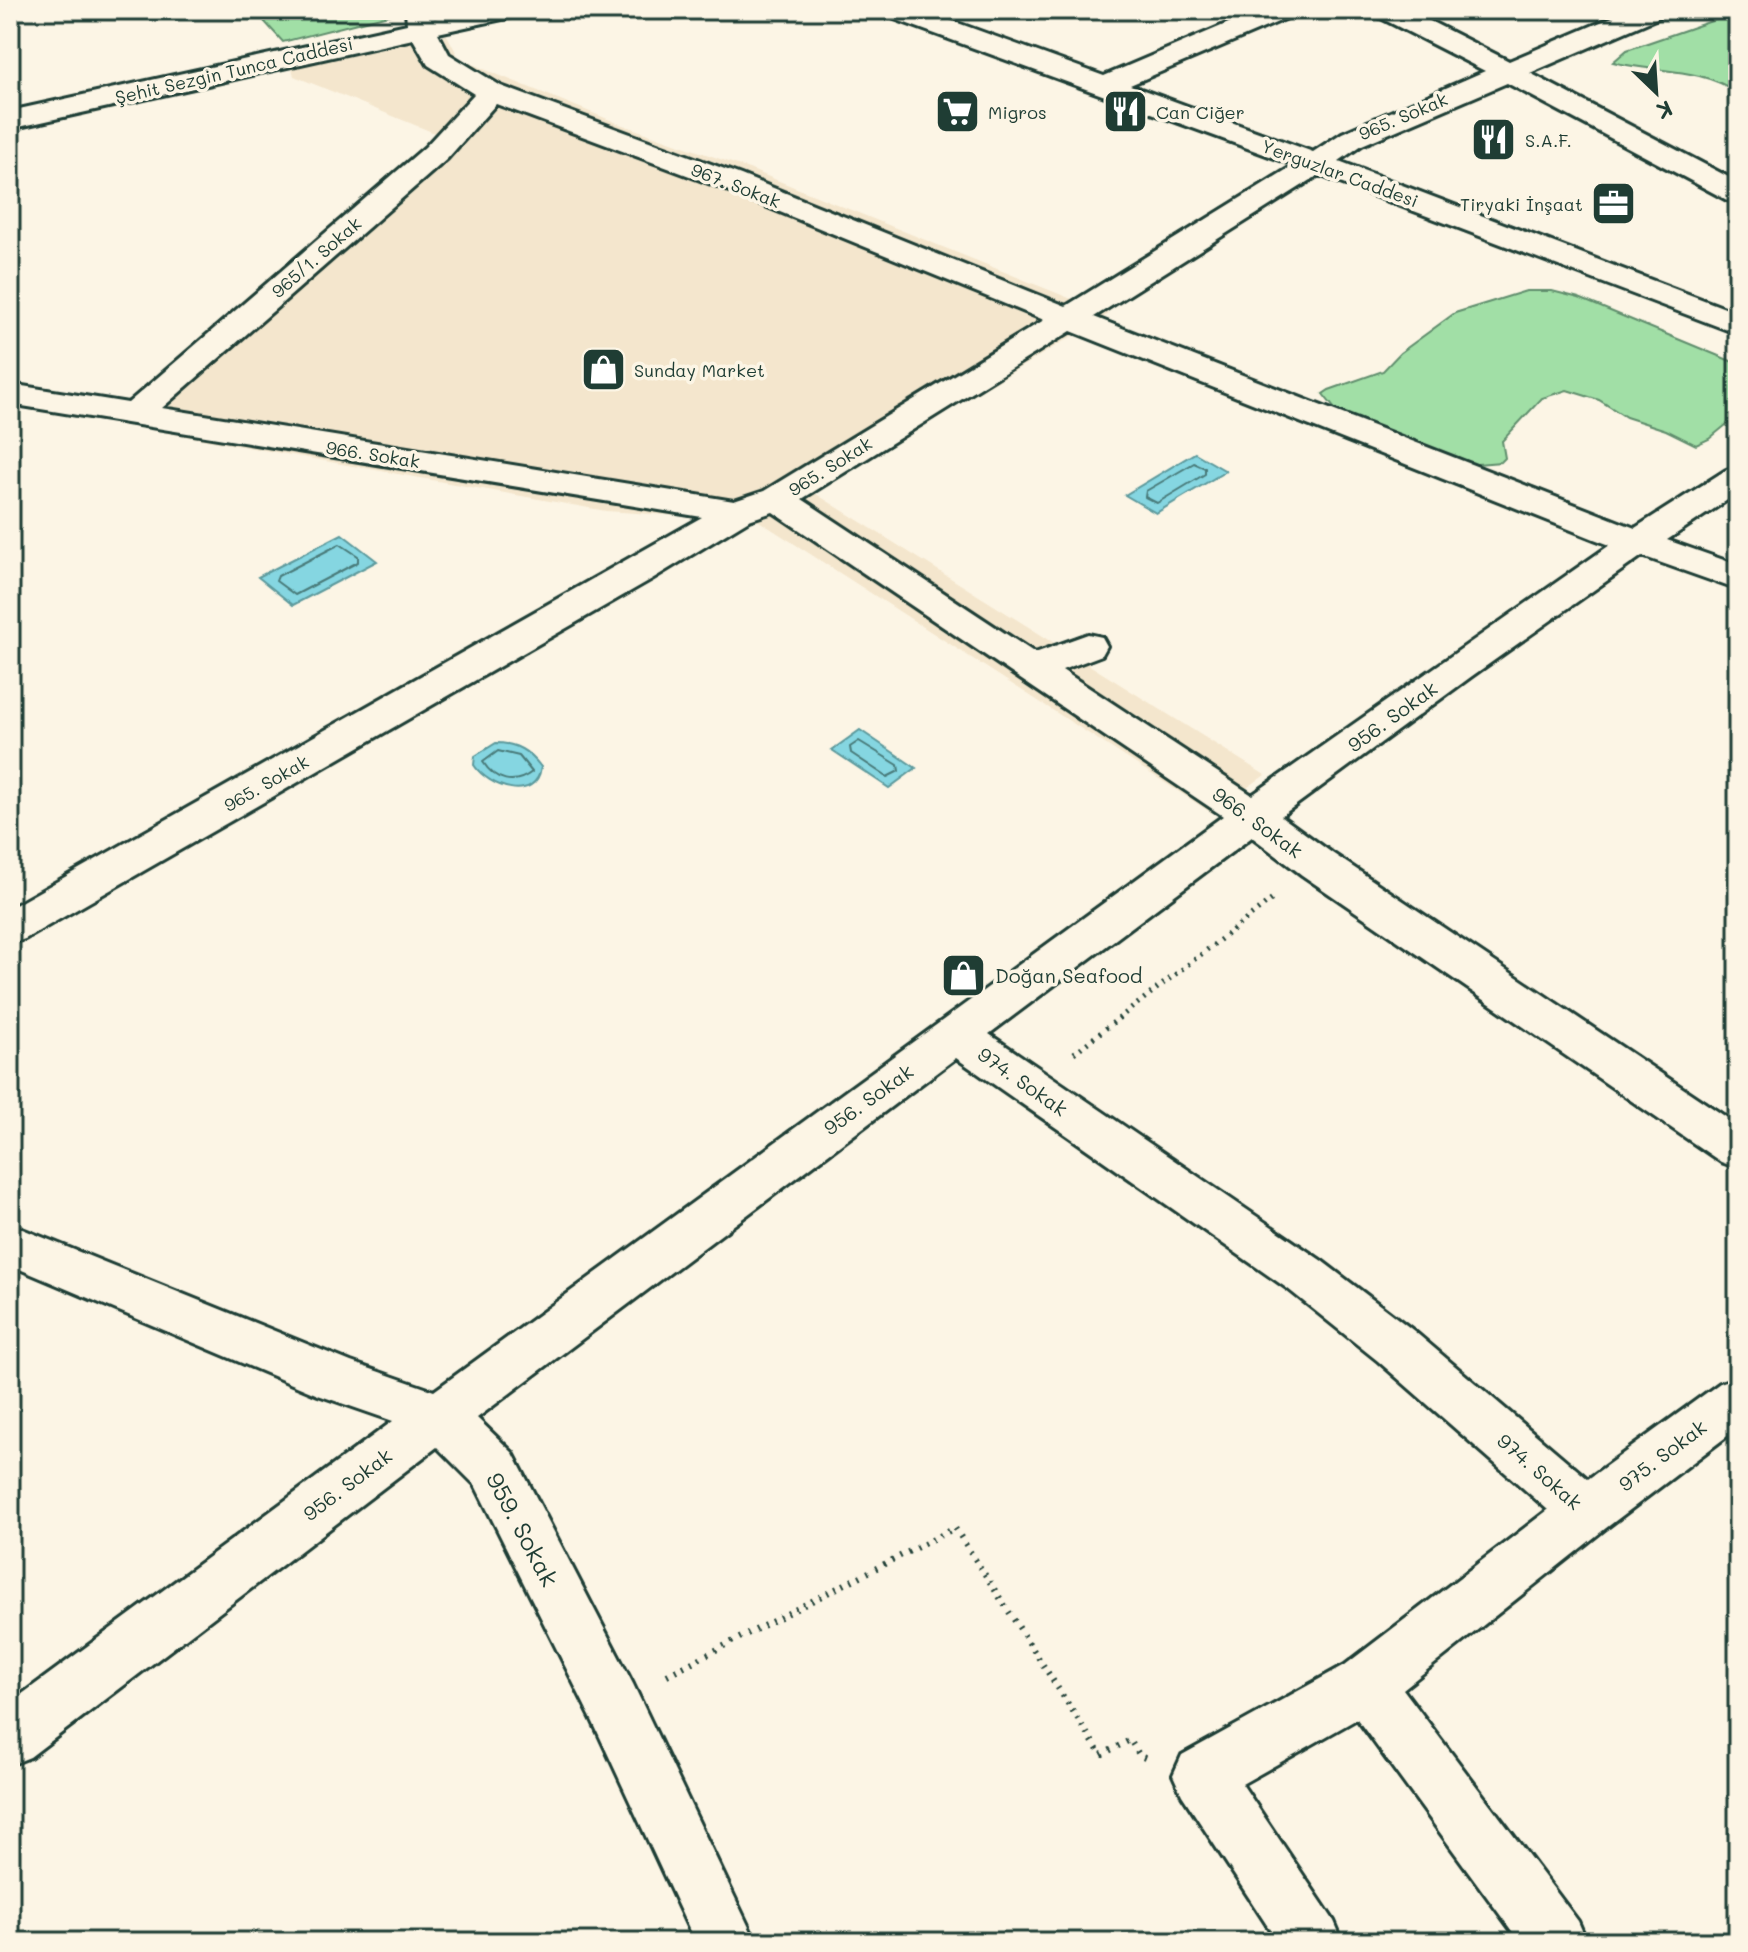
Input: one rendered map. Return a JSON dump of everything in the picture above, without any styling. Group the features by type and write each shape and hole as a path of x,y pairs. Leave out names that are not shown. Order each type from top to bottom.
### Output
{"street":[{"name":"Şehit Sezgin Tunca Caddesi","path":"10,120 420,19 506,10"},
{"name":"Yerguzlar Caddesi","path":"896,10 1316,163 1738,324"},
{"path":"1102,87 1282,10"},
{"path":"1387,10 1738,194"},
{"name":"965. Sokak","path":"10,928 639,571 736,512 777,499 1365,132 1652,10"},
{"name":"967. Sokak","path":"420,19 438,59 491,92 730,181 1636,542"},
{"name":"965/1. Sokak","path":"134,415 436,153 491,92"},
{"name":"966. Sokak","path":"10,394 736,512"},
{"name":"956. Sokak","path":"10,1737 439,1415 1253,816 1636,542 1738,477"},
{"name":"966. Sokak","path":"777,499 1253,816 1317,864 1738,1149"},
{"path":"1636,542 1738,578"},
{"path":"1031,668 1088,646"},
{"name":"974. Sokak","path":"956,1035 1305,1275 1396,1346 1587,1511 1365,1684 1202,1775 1313,1942"},
{"name":"959. Sokak","path":"10,1244 336,1379 439,1415 494,1469 613,1703 726,1942"},
{"name":"975. Sokak","path":"1587,1511 1738,1399"},
{"path":"1365,1684 1557,1942"}],"path":[{"path":"1031,1086 1317,864"},
{"path":"613,1703 955,1528 1101,1755 1130,1740 1140,1756"}],"shaded area":[{"name":"Sunday Market","path":"447,35 459,58 486,70 620,124 749,169 1109,314 813,492 1265,775 1212,813 759,521 606,511 129,426 442,136 294,76 292,68"}],"green space":[{"path":"254,10 408,10 283,42"},
{"path":"1738,12 1738,93 1693,75 1613,62 1627,50"},
{"path":"1526,291 1552,291 1579,298 1738,364 1738,415 1709,439 1696,445 1666,430 1626,417 1599,400 1567,390 1542,398 1502,441 1505,458 1501,462 1465,465 1355,421 1335,409 1323,394 1383,371 1400,353 1455,313"}],"water":[{"path":"1195,453 1226,471 1156,513 1125,495"},
{"path":"342,534 377,561 293,605 258,577"},
{"path":"860,730 916,768 889,788 832,750"},
{"path":"496,743 516,746 527,752 541,767 530,785 511,788 500,785 474,765 475,756"}],"place":[{"name":"Migros","path":"957,112"},
{"name":"Can Ciğer","path":"1125,112"},
{"name":"S.A.F.","path":"1494,140"},
{"name":"Tiryaki İnşaat","path":"1614,204"},
{"name":"Sunday Market","path":"603,370"},
{"name":"Doğan Seafood","path":"964,975"}]}
